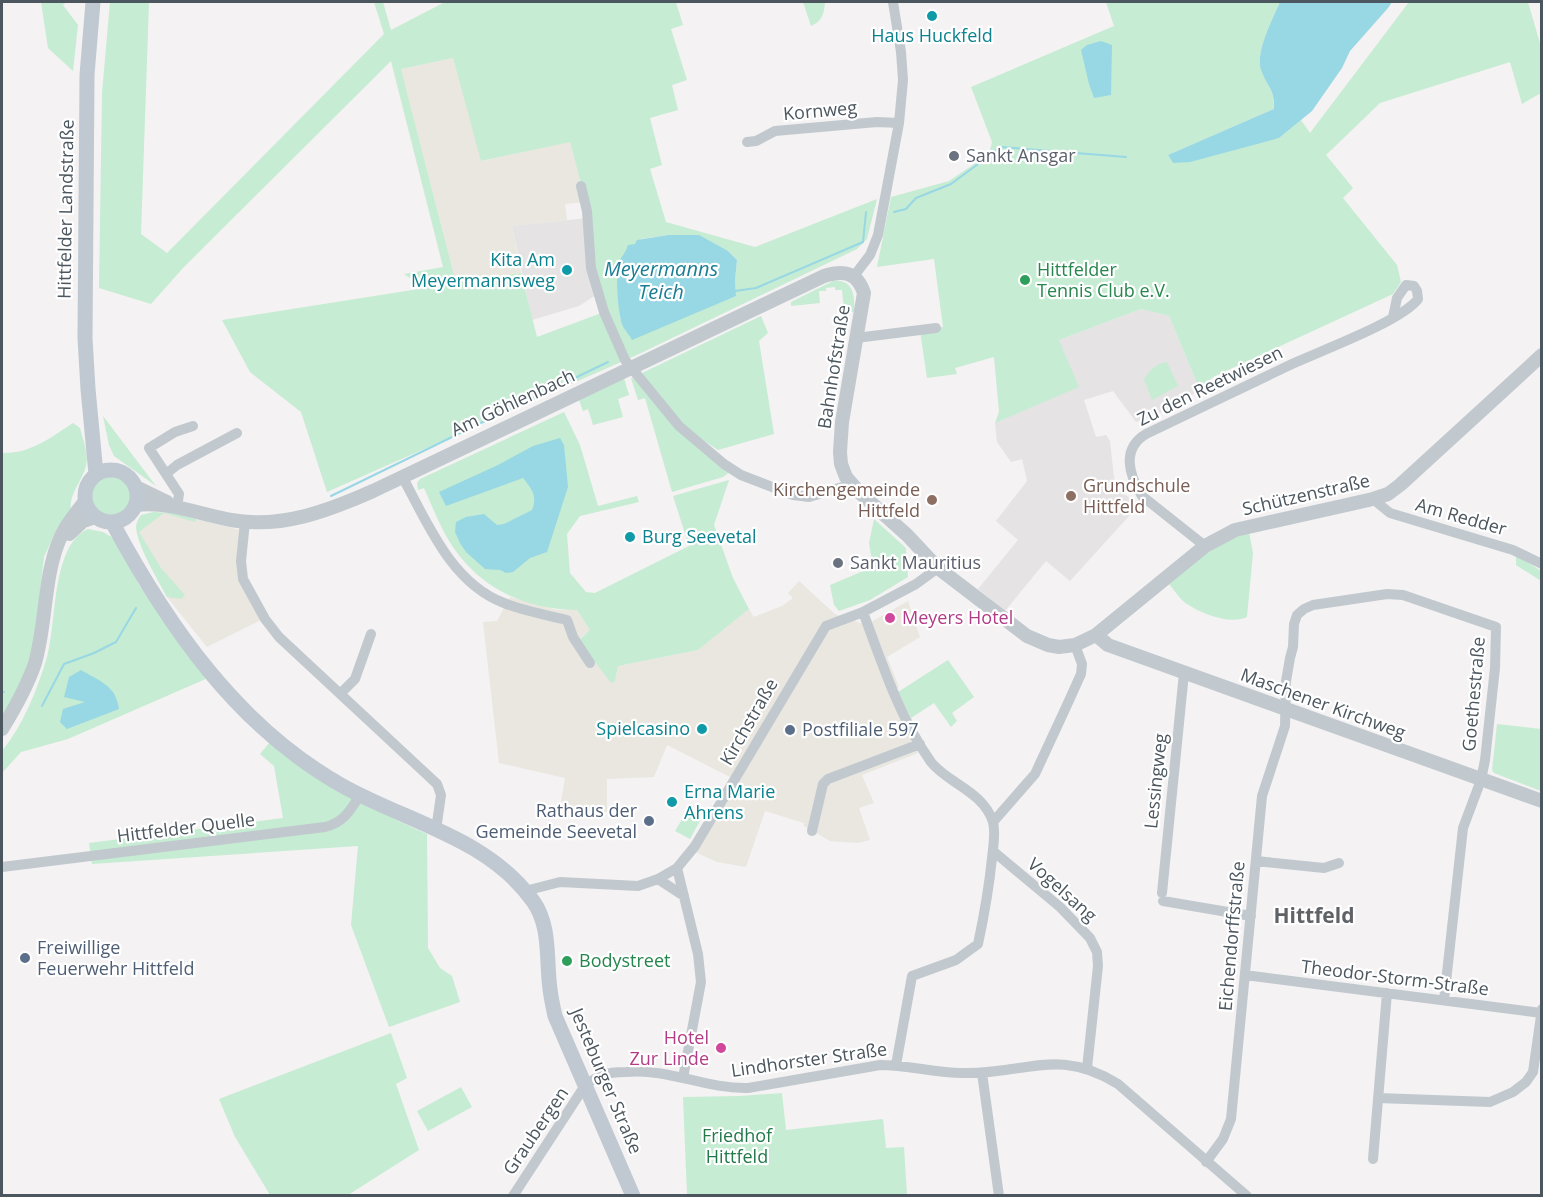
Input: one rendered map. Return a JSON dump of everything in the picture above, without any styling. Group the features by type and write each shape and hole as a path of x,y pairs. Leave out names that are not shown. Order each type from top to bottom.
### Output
{"main road":[{"name":"Hittfelder Landstraße","path":"93,2 87,75 85,285 86,365 96,474"},
{"name":"Hittfelder Landstraße","path":"92,416 107,459 113,469"},
{"path":"131,511 112,522 95,518 85,501 87,485 96,474 113,469 128,475 136,487 129,530 143,576"},
{"path":"112,522 174,626 194,653 252,718 304,761 360,795"},
{"name":"Jesteburger Straße","path":"360,795 488,857 502,867 525,891 540,913 544,927 550,991 555,1016 633,1196"}],"street":[{"path":"854,276 870,255 878,235 899,123 903,80 893,2"},
{"name":"Kornweg","path":"747,142 756,141 775,131 877,122 899,123"},
{"path":"581,186 587,211 591,268 604,312 625,360 685,432 741,475 801,496 808,497 852,484"},
{"name":"Am Göhlenbach","path":"131,511 160,504 245,522 280,521 314,514 373,491 824,276 844,273 854,276"},
{"name":"Bahnhofstraße","path":"854,276 864,293 842,422 841,464 846,477 938,568 1026,636 1048,645 1059,647 1075,645"},
{"name":"Zu den Reetwiesen","path":"1205,546 1142,496 1136,486 1130,465 1131,450 1137,440 1393,317"},
{"path":"856,338 936,328"},
{"name":"Schützenstraße","path":"1075,645 1096,634 1205,546 1235,530 1373,500 1388,494 1542,355"},
{"path":"177,507 179,494 149,448 175,432 193,426"},
{"path":"166,474 177,465 237,433"},
{"path":"402,476 440,546 469,579 483,591 504,603 567,620 573,637 591,663"},
{"name":"Am Göhlenbach","path":"136,487 177,507"},
{"name":"Am Redder","path":"1373,500 1390,513 1513,549 1542,564"},
{"path":"2,729 27,686 35,661 52,561 62,534 85,501"},
{"path":"52,561 76,525 95,518"},
{"path":"245,522 241,561 243,579 253,600 279,637 437,784 441,795 436,830"},
{"name":"Kirchstraße","path":"525,891 560,882 638,886 658,879 677,868 695,846 826,626 863,612 916,584 938,568"},
{"name":"Goethestraße","path":"1286,710 1286,681 1293,647 1294,624 1304,609 1372,596 1403,595 1496,627 1496,651 1481,780"},
{"path":"863,612 890,685 920,744 933,765 982,804 993,822 993,852 987,903 978,944 956,960 912,976 896,1065"},
{"path":"340,694 356,679 370,634"},
{"name":"Maschener Kirchweg","path":"1096,634 1108,645 1542,801"},
{"path":"993,822 1035,774 1081,674 1082,664 1075,645"},
{"name":"Lessingweg","path":"1184,673 1162,897 1251,916"},
{"name":"Eichendorffstraße","path":"1206,1162 1223,1139 1231,1119 1262,796 1285,726 1286,710"},
{"path":"812,831 823,784 836,775 920,744"},
{"path":"1444,1000 1463,828 1481,780"},
{"name":"Hittfelder Quelle","path":"2,867 326,827 342,821 360,795"},
{"name":"Vogelsang","path":"993,852 1060,907 1090,938 1097,952 1098,966 1088,1068"},
{"path":"1256,861 1324,868 1339,863"},
{"path":"677,868 698,954 701,982 683,1078"},
{"path":"658,879 684,897"},
{"name":"Theodor-Storm-Straße","path":"1245,975 1541,1011"},
{"path":"1373,1159 1387,993"},
{"path":"1378,1098 1490,1102 1506,1095 1526,1082 1533,1071 1541,1011"},
{"name":"Lindhorster Straße","path":"586,1084 603,1075 645,1070 728,1089 777,1084 863,1067 896,1065 962,1074 1055,1063 1088,1068 1118,1084 1246,1196"},
{"path":"982,1073 999,1196"},
{"name":"Graubergen","path":"513,1196 586,1084"}],"shaded area":[{"path":"453,58 482,161 570,141 586,202 565,204 567,220 512,226 521,273 456,283 401,69"},
{"path":"587,218 599,293 579,306 532,320 512,226"},
{"name":"Grundschule Hittfeld","path":"1141,309 1169,316 1199,388 1185,403 1136,422 1113,391 1084,400 1096,437 1106,435 1110,441 1115,487 1139,505 1070,581 1046,561 1005,611 978,589 1018,540 996,521 1027,481 1022,459 1011,462 997,442 995,423 1078,387 1059,340"},
{"path":"164,513 240,530 238,561 261,620 207,647 167,597 137,532"},
{"path":"799,581 835,614 866,625 908,601 920,637 887,657 899,687 891,693 918,753 862,775 874,803 859,808 870,840 858,843 830,841 804,826 804,823 765,811 746,867 717,862 695,852 736,780 667,745 654,777 607,779 607,812 564,810 565,803 561,802 565,778 499,763 483,622 497,621 510,597 557,610 577,610 590,630 579,639 615,681 618,666 698,650 749,609 754,617 782,606 793,598 788,593"}],"green space":[{"path":"41,2 66,2 63,5 78,25 73,71 48,48"},
{"path":"110,2 149,2 141,234 167,253 384,34 374,2 383,2 391,30 445,2 676,2 683,25 671,29 687,80 672,85 678,110 650,118 662,165 650,169 666,222 755,247 877,199 867,239 857,249 639,354 327,492 301,412 250,372 222,320 425,288 404,274 443,267 391,61 183,268 151,304 99,288 102,93","holes":["453,58 481,161 570,142 586,202 599,293 604,312 537,337 521,273 456,283 401,69","668,235 728,251 737,260 736,296 630,335 620,318 617,269 620,260 641,239"]},
{"path":"803,2 825,2 822,16 811,26"},
{"path":"1106,2 1280,2 1260,54 1261,70 1271,92 1274,109 1168,155 1173,163 1279,138 1301,120 1310,133 1409,2 1528,2 1541,47 1541,93 1522,104 1510,62 1380,103 1326,155 1353,188 1343,198 1397,265 1401,282 1393,294 1215,376 1199,388 1169,316 1141,309 1059,340 1079,387 995,423 999,412 994,357 955,368 957,374 927,378 920,331 943,327 934,259 877,267 891,197 949,181 989,154 992,142 971,87 1114,26"},
{"path":"833,281 845,283 852,290 854,312 844,311 842,290 835,290 835,287 819,291 820,303 791,306 791,302"},
{"path":"761,316 768,333 759,341 774,434 718,450 688,430 640,374"},
{"path":"1167,362 1178,386 1152,400 1144,379 1153,368"},
{"path":"636,377 730,472 723,477 672,492 645,398 638,400 631,378"},
{"path":"624,378 629,395 618,399 623,417 593,425 588,409 583,411 579,400"},
{"path":"564,412 580,445 598,506 637,496 639,502 580,516 567,534 570,573 586,592 595,593 689,546 673,496 729,480 714,525 733,578 749,609 698,650 618,666 615,681 611,683 579,640 590,630 577,610 543,607 527,602 511,596 482,579 453,547 424,488 418,490 417,483 420,479"},
{"path":"103,416 156,486 114,456 109,445"},
{"path":"73,423 80,428 86,452 86,466 73,494 71,512 57,528 44,557 34,642 19,691 2,719 2,453 31,448"},
{"path":"111,477 125,482 130,496 125,510 111,515 97,510 92,496 97,482"},
{"path":"153,512 172,513 196,519 195,522 164,513 139,532 161,568 185,595 181,599 167,597 140,544 137,521 141,515"},
{"path":"874,519 906,548 908,577 870,600 839,611 834,605 830,585 873,567 869,543"},
{"path":"88,529 103,532 118,541 139,585 208,678 68,739 21,752 2,773 2,751 17,730 29,706 47,657 61,568 67,551 76,538"},
{"path":"1249,532 1253,553 1247,617 1224,619 1193,608 1179,597 1167,582 1225,539"},
{"path":"1516,555 1541,571 1541,581 1516,565"},
{"path":"948,660 974,697 952,713 957,721 951,727 934,703 911,718 898,692"},
{"path":"1497,724 1541,729 1541,791 1494,773 1492,770"},
{"path":"270,742 396,820 427,834 428,948 440,968 452,976 460,1002 389,1027 351,925 358,846 92,864 89,843 283,818 274,766 260,754"},
{"path":"687,811 701,819 690,839 675,831"},
{"path":"391,1033 407,1078 396,1084 419,1150 348,1195 270,1195 235,1137 219,1099"},
{"path":"461,1087 472,1107 428,1131 417,1111"},
{"name":"Friedhof Hittfeld","path":"782,1093 786,1130 883,1119 886,1148 904,1147 907,1195 687,1195 683,1097"}],"water":[{"path":"1280,2 1392,2 1350,51 1342,68 1312,111 1279,138 1190,162 1173,163 1168,155 1274,109 1272,92 1261,70 1260,54"},
{"path":"1101,41 1112,45 1111,95 1094,98 1081,50 1087,45"},
{"name":"Meyermanns Teich","path":"668,235 699,235 728,251 737,260 736,296 632,340 623,326 619,311 617,283 619,262 628,245 635,244 637,240"},
{"path":"560,438 564,445 568,487 547,552 530,558 513,572 485,569 466,552 460,543 455,532 456,522 466,517 484,514 497,525 504,524 532,510 534,496 531,489 523,478 446,506 439,492 533,446"},
{"path":"81,670 110,689 119,709 67,729 60,722 63,709 85,702 64,697 69,677"}],"waterway":[{"path":"894,212 906,209 916,198 951,184 1001,147 1126,157"},
{"path":"735,291 756,288 863,242 866,212"},
{"path":"508,410 608,362"},
{"path":"331,496 489,419"},
{"path":"42,706 64,664 116,642 136,608"}],"place":[{"name":"Haus Huckfeld","path":"932,16"},
{"name":"Sankt Ansgar","path":"954,156"},
{"name":"Kita Am Meyermannsweg","path":"567,270"},
{"name":"Hittfelder Tennis Club e.V.","path":"1025,280"},
{"name":"Grundschule Hittfeld","path":"1071,496"},
{"name":"Kirchengemeinde Hittfeld","path":"932,500"},
{"name":"Burg Seevetal","path":"630,537"},
{"name":"Sankt Mauritius","path":"838,563"},
{"name":"Meyers Hotel","path":"890,618"},
{"name":"Spielcasino","path":"702,729"},
{"name":"Postfiliale 597","path":"790,730"},
{"name":"Erna Marie Ahrens","path":"672,802"},
{"name":"Rathaus der Gemeinde Seevetal","path":"649,821"},
{"name":"Freiwillige Feuerwehr Hittfeld","path":"25,958"},
{"name":"Bodystreet","path":"567,961"},
{"name":"Hotel Zur Linde","path":"721,1048"}],"district":[{"name":"Hittfeld","path":"1314,916"}]}
